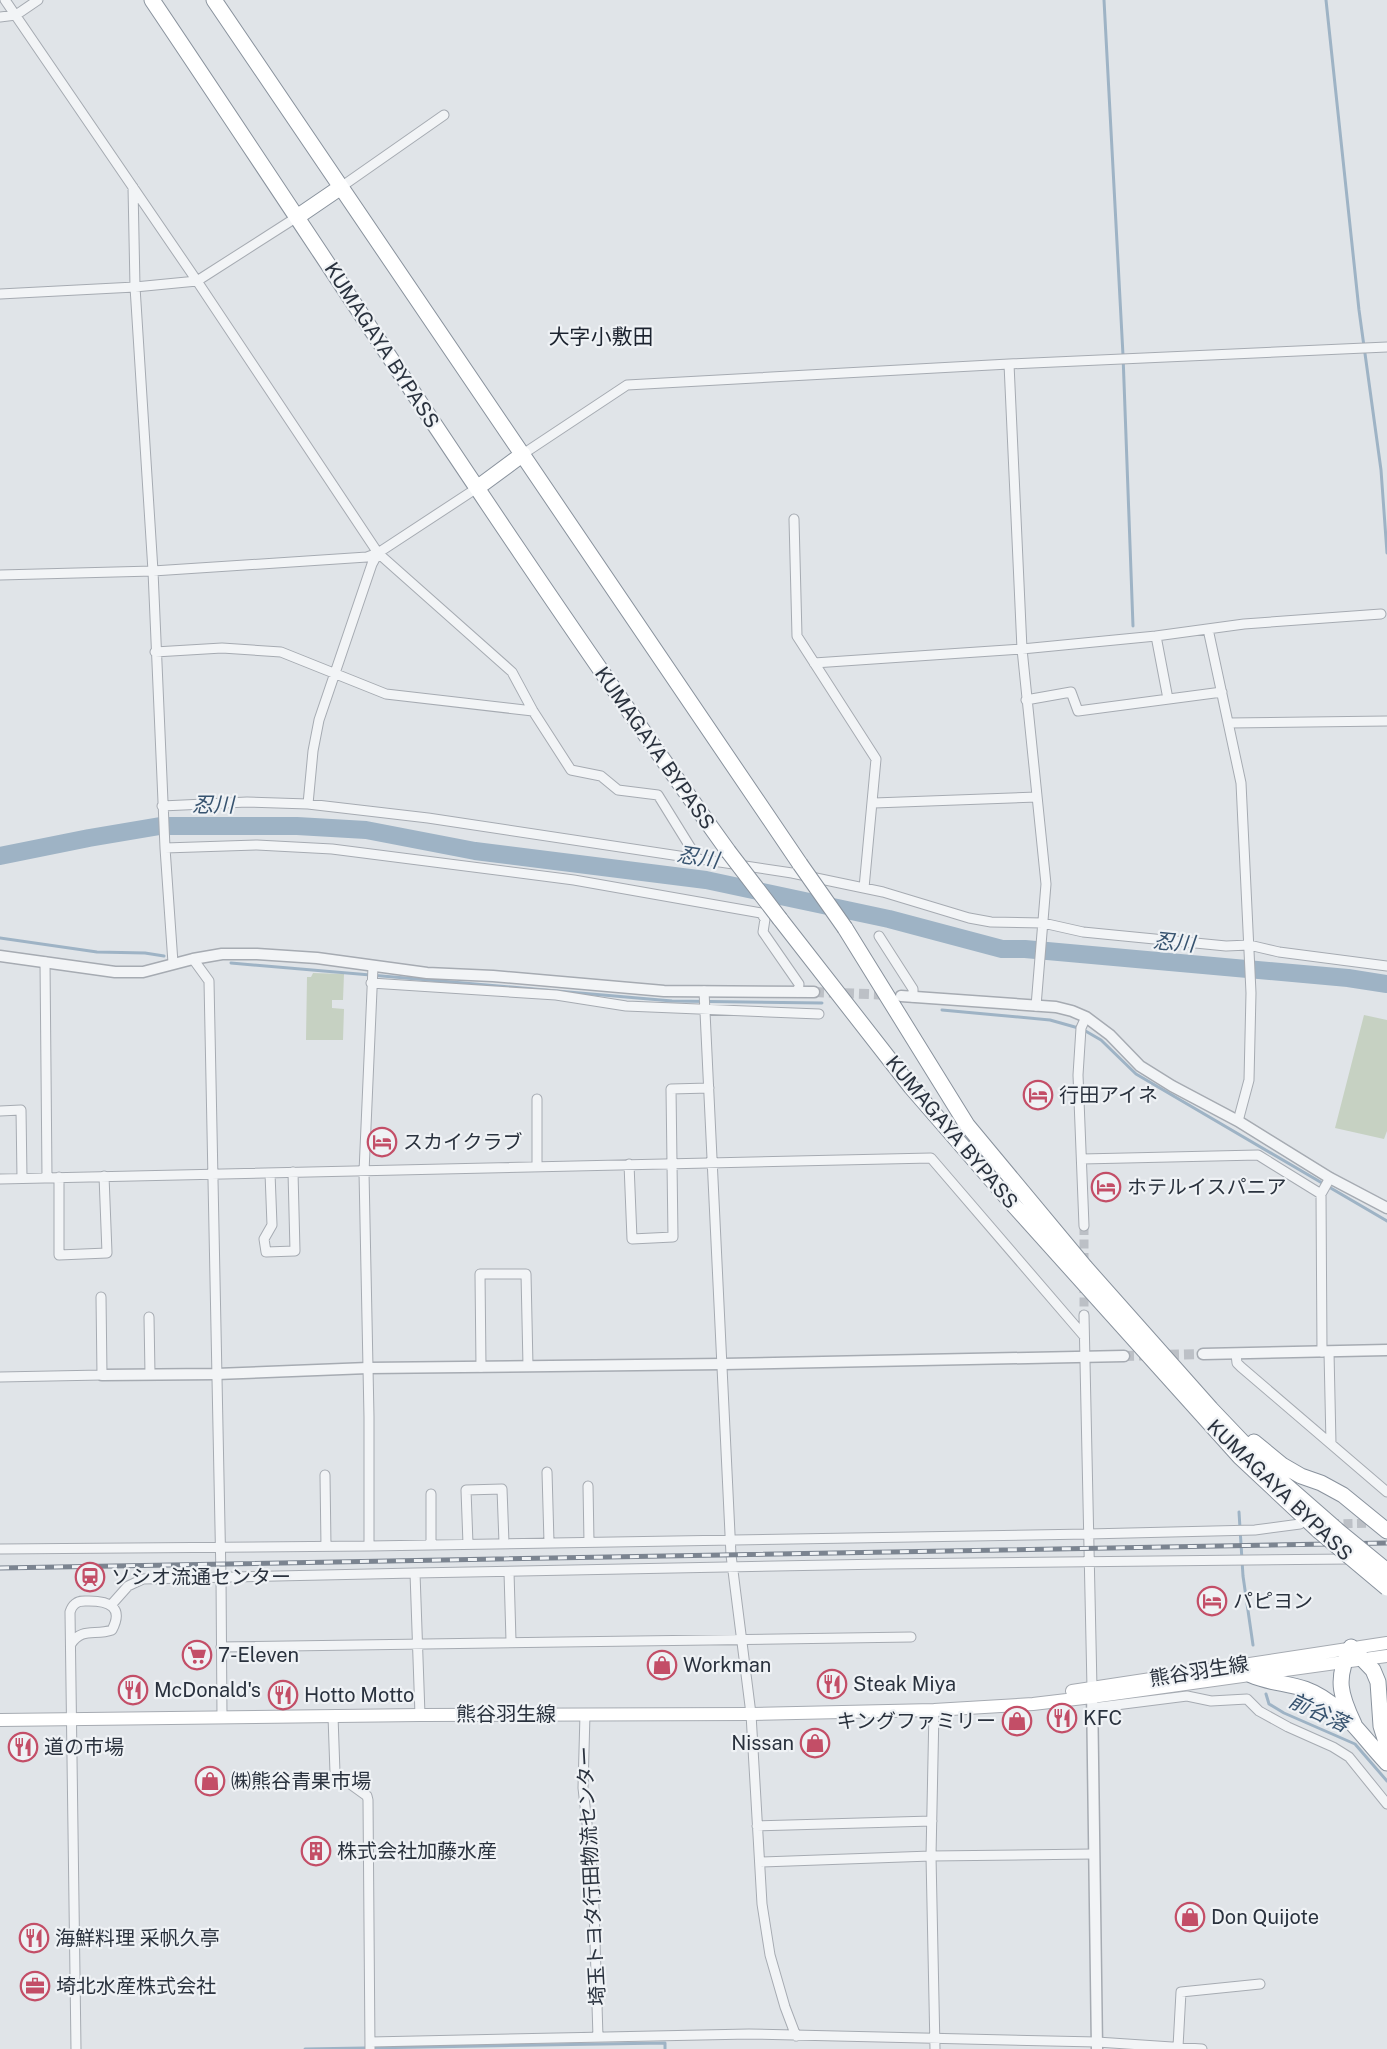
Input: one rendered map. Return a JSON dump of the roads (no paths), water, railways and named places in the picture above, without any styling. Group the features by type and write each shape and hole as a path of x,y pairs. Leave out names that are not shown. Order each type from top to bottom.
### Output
{"highway":[{"name":"KUMAGAYA BYPASS","path":"152,0 477,488 655,750 780,919 911,1087 1009,1200 1240,1457 1319,1531 1387,1588"},
{"name":"KUMAGAYA BYPASS","path":"214,0 844,928 967,1125 1085,1267 1211,1409 1273,1474 1387,1571"},
{"path":"297,217 340,187"},
{"path":"477,488 524,454"},
{"path":"1211,1409 1282,1465 1343,1495 1385,1529"},
{"path":"1354,1725 1342,1693 1341,1677 1347,1654 1363,1659 1373,1670 1384,1703 1381,1726 1387,1745"},
{"path":"1251,1675 1266,1682 1306,1690 1325,1700 1354,1725 1387,1763"}],"main road":[{"name":"熊谷羽生線","path":"0,1720 934,1710 1012,1704 1031,1698 1092,1698 1251,1675 1347,1654 1387,1642"},
{"name":"熊谷羽生線","path":"1092,1698 1347,1654"},
{"path":"1363,1659 1387,1656"}],"street":[{"path":"5,0 197,281 378,553 512,672 533,711 571,770 601,776 618,790 658,795 697,858"},
{"path":"0,17 16,15 38,0"},
{"path":"340,187 444,115"},
{"path":"133,187 135,287 153,571 162,806 173,963"},
{"path":"0,294 135,287 197,281 297,217"},
{"path":"524,454 627,385 1387,346"},
{"path":"1009,364 1022,649 1046,884 1036,1006"},
{"path":"0,575 153,571 367,557 378,553 477,488"},
{"path":"794,519 797,636 876,759 874,803 864,888"},
{"path":"308,804 313,751 319,720 372,564 378,553"},
{"path":"814,663 1022,649 1156,636 1244,624 1381,614"},
{"path":"1208,629 1241,783 1251,991 1249,1080 1238,1121"},
{"path":"1156,636 1168,699"},
{"path":"155,652 222,648 281,652 386,694 533,711"},
{"path":"1026,700 1071,692 1078,711 1222,692"},
{"path":"1229,723 1387,721"},
{"path":"874,803 1037,798"},
{"path":"162,806 247,802 308,804 428,818 792,873 864,888 969,918 991,922 1250,948 1387,966"},
{"path":"165,848 257,845 332,849 574,880 761,913 765,919 763,932 799,984 798,992"},
{"path":"879,936 913,989 907,996"},
{"path":"0,956 115,972 143,972 173,963 222,954 317,958 426,973 493,976 664,991 704,1000 819,1014"},
{"path":"193,959 209,981 221,1548 222,1718"},
{"path":"45,962 47,1177"},
{"path":"369,1546 364,1172 373,967"},
{"path":"372,981 556,995 626,1006 814,992"},
{"path":"907,996 1072,1011 1083,1023 1110,1035 1140,1066 1238,1121 1330,1179 1387,1208"},
{"path":"704,1000 731,1539 751,1713 762,1904 770,1955 796,2036"},
{"path":"1083,1023 1078,1075 1084,1226"},
{"path":"629,1164 632,1239 673,1237 671,1089 709,1088"},
{"path":"537,1099 537,1167"},
{"path":"0,1111 21,1110 22,1178"},
{"path":"1082,1159 1258,1155 1322,1193"},
{"path":"0,1179 931,1158 1084,1336"},
{"path":"270,1173 272,1225 264,1239 266,1252 295,1251 293,1172"},
{"path":"59,1177 59,1255 107,1253 105,1176"},
{"path":"1330,1179 1322,1193 1325,1352 1331,1444"},
{"path":"482,1367 480,1274 526,1274 528,1366"},
{"path":"101,1297 102,1375"},
{"path":"1084,1315 1097,2045"},
{"path":"149,1317 150,1374"},
{"path":"1203,1354 1387,1350"},
{"path":"1236,1354 1237,1363 1241,1367 1387,1492"},
{"path":"0,1377 216,1374 368,1368 1124,1356"},
{"path":"547,1472 549,1542"},
{"path":"325,1475 326,1546"},
{"path":"588,1486 589,1542"},
{"path":"468,1544 466,1490 502,1489 504,1543"},
{"path":"431,1494 431,1545"},
{"path":"0,1549 369,1546 1089,1534 1255,1530 1300,1524"},
{"path":"112,1604 128,1586 143,1579 885,1564 1387,1559"},
{"path":"509,1572 511,1641"},
{"path":"415,1574 420,1715"},
{"path":"71,1644 76,1636 83,1633 104,1633 112,1629 116,1622 116,1613 112,1604 104,1601 81,1601 73,1605 70,1612 76,2049"},
{"path":"221,1647 911,1637"},
{"path":"1092,1698 1187,1696 1211,1701 1247,1699 1259,1711 1349,1757 1387,1804"},
{"path":"934,1710 931,1856 935,2049"},
{"name":"埼玉トヨタ行田物流センター","path":"585,1714 583,1788 593,1877 598,2037"},
{"path":"333,1716 335,1773 367,1796 368,1800 370,2045 749,2034 935,2038 1202,2049"},
{"path":"757,1826 932,1821"},
{"path":"760,1862 931,1856 1093,1854"},
{"path":"1178,2048 1180,1992 1260,1984"}],"waterway":[{"path":"1104,0 1123,355 1133,626"},
{"path":"1326,0 1359,310 1381,470 1387,553"},
{"name":"忍川","path":"0,856 160,826 297,826 366,830 475,851 706,880 889,919 1002,949 1025,949 1348,978 1387,984"},
{"path":"0,938 97,952 145,953 164,956"},
{"path":"231,963 672,1001 822,1003"},
{"path":"942,1010 1050,1020 1082,1029 1101,1040 1136,1074 1387,1221"},
{"name":"前谷落","path":"1239,1512 1243,1576 1253,1645"},
{"name":"前谷落","path":"1266,1694 1269,1704 1284,1713 1355,1744 1387,1781"},
{"path":"305,2049 665,2043 665,2049"}],"tunnel":[{"path":"814,992 892,995"},
{"path":"1084,1226 1084,1264"},
{"path":"1084,1284 1084,1315"},
{"path":"1124,1356 1203,1354"},
{"path":"1330,1524 1376,1523"}],"railway":[{"path":"0,1568 1387,1543"}],"place":[{"name":"行田アイネ","path":"1038,1095"},
{"name":"スカイクラブ","path":"382,1142"},
{"name":"ホテルイスパニア","path":"1106,1187"},
{"name":"ソシオ流通センター","path":"90,1577"},
{"name":"パピヨン","path":"1212,1601"},
{"name":"7-Eleven","path":"197,1655"},
{"name":"Workman","path":"662,1665"},
{"name":"Steak Miya","path":"832,1684"},
{"name":"McDonald's","path":"133,1690"},
{"name":"Hotto Motto","path":"283,1695"},
{"name":"KFC","path":"1062,1718"},
{"name":"キングファミリー","path":"1017,1721"},
{"name":"Nissan","path":"815,1743"},
{"name":"道の市場","path":"23,1747"},
{"name":"㈱熊谷青果市場","path":"210,1781"},
{"name":"株式会社加藤水産","path":"316,1851"},
{"name":"Don Quijote","path":"1190,1917"},
{"name":"海鮮料理 采帆久亭","path":"34,1938"},
{"name":"埼北水産株式会社","path":"35,1986"}],"district":[{"name":"大字小敷田","path":"601,336"}]}
